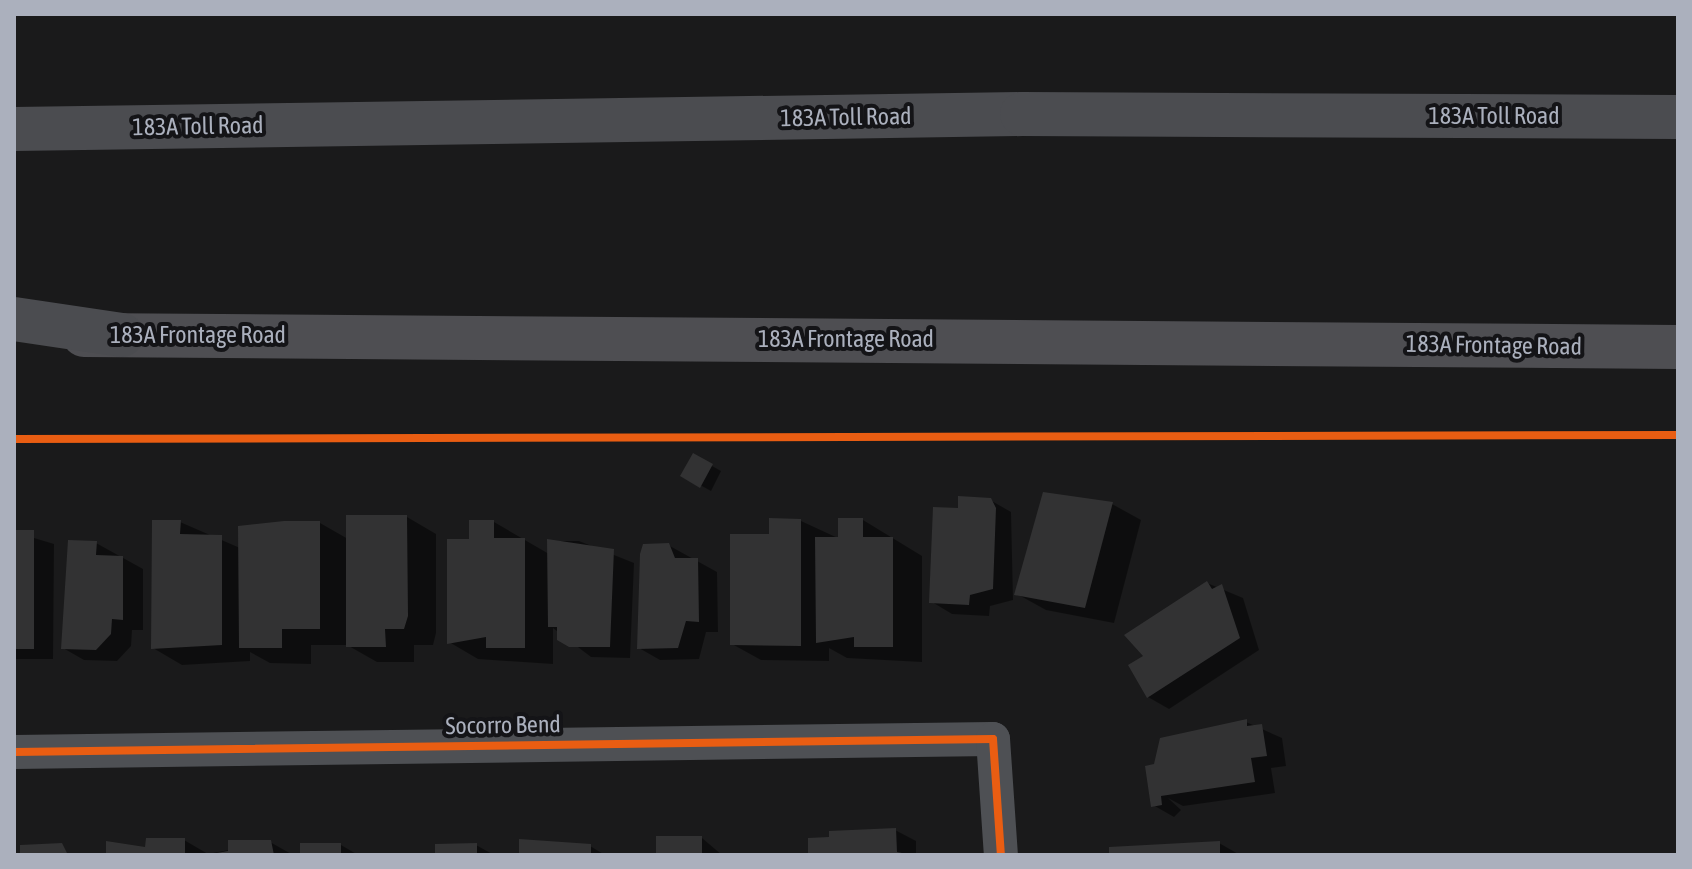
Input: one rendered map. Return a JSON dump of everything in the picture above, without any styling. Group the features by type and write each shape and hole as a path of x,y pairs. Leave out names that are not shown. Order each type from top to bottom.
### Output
{"highway":[{"name":"183A Toll Road","path":"14,129 1022,114 1678,117"},
{"path":"14,319 122,335"}],"main road":[{"name":"183A Frontage Road","path":"14,335 1678,347"}],"street":[{"name":"Socorro Bend","path":"14,752 993,739 1001,855"}],"building":[{"path":"693,453 713,464 700,488 680,476"},
{"path":"1043,492 1113,502 1085,608 1014,595"},
{"path":"958,496 991,498 996,508 993,589 970,595 969,605 929,603 933,507 958,508"},
{"path":"346,515 407,515 408,616 404,629 385,629 386,647 346,647"},
{"path":"769,518 801,519 801,646 730,645 730,534 769,534"},
{"path":"838,518 863,518 863,537 893,537 893,647 854,647 854,637 816,643 815,537 838,537"},
{"path":"152,520 181,520 180,534 222,535 222,645 151,649"},
{"path":"469,520 494,520 494,538 525,538 525,648 486,648 486,637 447,644 447,539 469,539"},
{"path":"320,521 320,629 282,629 282,648 239,648 238,526"},
{"path":"14,530 34,530 34,649 14,649"},
{"path":"547,539 614,549 610,647 569,647 557,640 557,627 548,627"},
{"path":"68,540 97,541 96,555 123,556 123,620 112,619 111,634 96,650 61,649"},
{"path":"669,543 675,558 698,558 699,622 686,621 678,648 637,649 640,554 643,544"},
{"path":"1207,581 1212,589 1222,584 1240,638 1147,698 1128,665 1143,656 1124,635"},
{"path":"1247,719 1247,726 1262,724 1267,756 1251,758 1255,782 1161,796 1162,805 1151,807 1145,766 1154,764 1160,738"},
{"path":"896,828 897,852 912,855 808,855 808,838 829,837 829,831"},
{"path":"656,836 702,836 702,855 656,855"},
{"path":"146,838 185,838 185,855 106,855 106,841 145,847"},
{"path":"519,839 591,844 591,855 519,855"},
{"path":"228,840 271,840 274,855 205,855 228,851"},
{"path":"1220,841 1220,855 1109,855 1109,847"},
{"path":"62,843 68,855 20,855 20,845"},
{"path":"300,843 341,843 341,855 300,855"},
{"path":"477,843 477,855 435,855 435,844"}],"cycle path":[{"path":"14,439 1678,435"},
{"path":"14,752 993,739 1001,855"}]}
